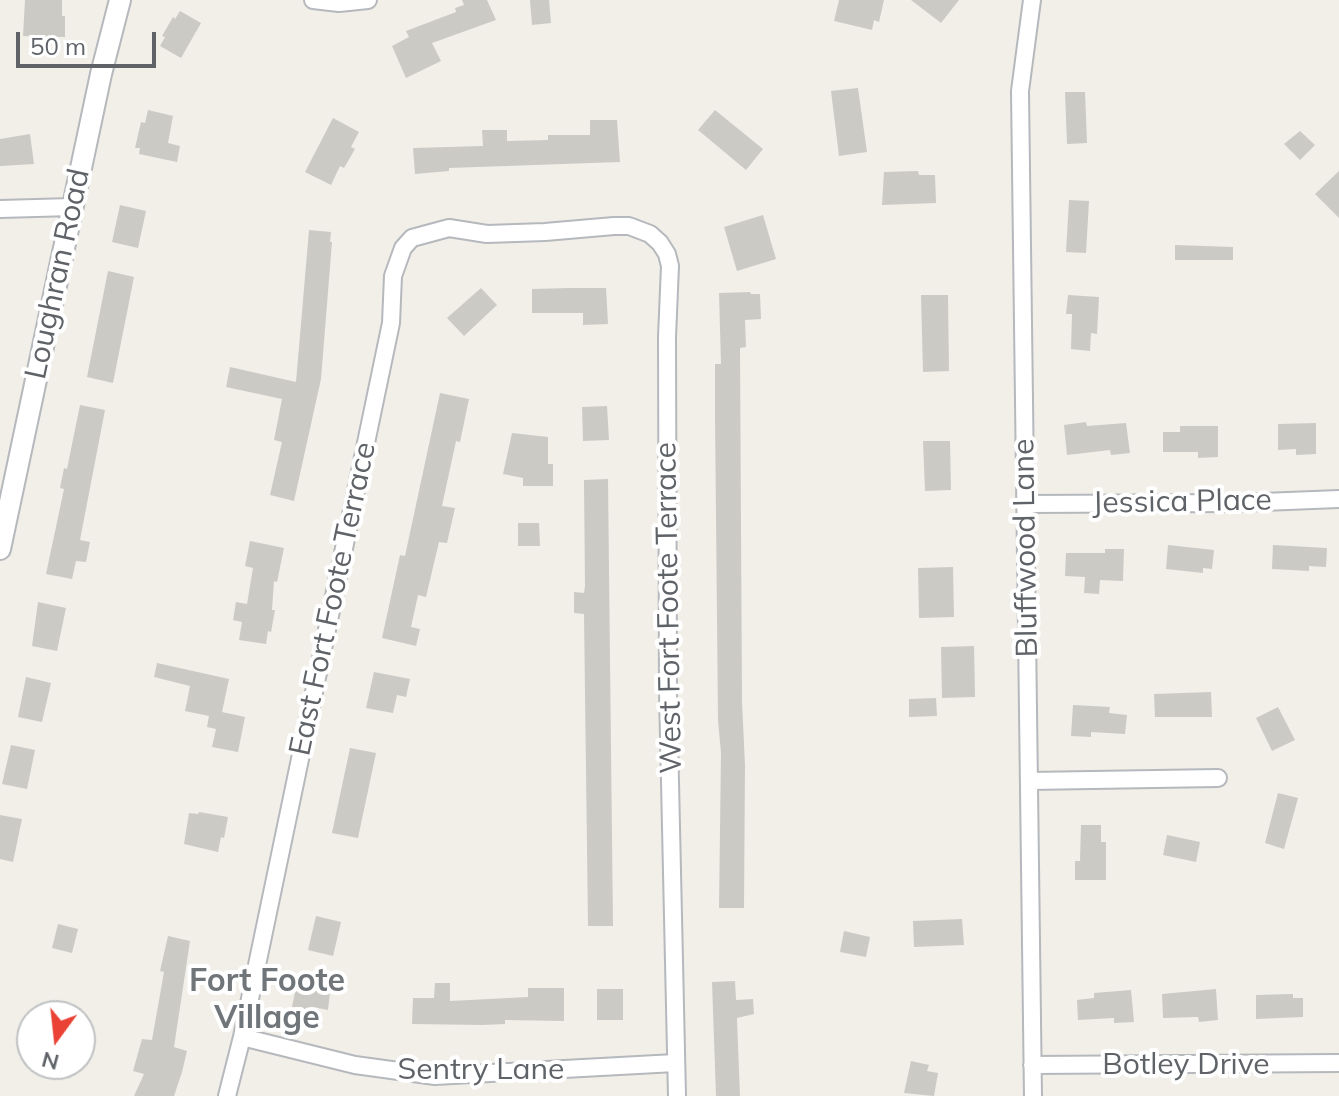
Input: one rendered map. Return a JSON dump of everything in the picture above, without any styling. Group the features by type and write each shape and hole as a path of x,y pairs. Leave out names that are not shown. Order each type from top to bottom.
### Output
{"street":[{"name":"Loughran Road","path":"0,549 72,207 120,0"},
{"path":"313,0 339,3 368,0"},
{"name":"Bluffwood Lane","path":"1032,0 1020,91 1033,1096"},
{"path":"0,209 72,207"},
{"name":"West Fort Foote Terrace","path":"545,232 614,226 645,230 660,243 670,266 667,352 668,692 677,1096"},
{"name":"East Fort Foote Terrace","path":"227,1096 242,1037 391,323 393,276 403,248 412,238 449,228 487,234 545,232"},
{"name":"Jessica Place","path":"1026,504 1339,499"},
{"path":"1029,781 1218,778"},
{"name":"Sentry Lane","path":"242,1037 355,1065 435,1076 675,1063"},
{"name":"Botley Drive","path":"1032,1065 1339,1063"}],"building":[{"path":"25,0 62,0 65,37 23,36"},
{"path":"462,0 487,0 496,20 432,43 441,61 406,78 392,46 409,37 406,31 456,12 455,8 464,5"},
{"path":"530,0 549,0 551,23 532,25"},
{"path":"839,0 884,0 879,22 874,20 872,30 834,21"},
{"path":"911,0 959,0 941,23"},
{"path":"180,11 201,23 181,58 160,46 165,37 162,36"},
{"path":"858,88 867,152 839,156 831,91"},
{"path":"1065,92 1085,92 1087,143 1067,144"},
{"path":"148,110 173,116 168,143 180,146 177,162 139,154 140,148 135,148 141,122 145,123"},
{"path":"715,110 763,149 746,170 698,130"},
{"path":"333,118 359,132 351,147 355,149 344,168 340,166 331,185 305,172"},
{"path":"590,120 617,120 620,162 449,168 449,171 415,174 413,148 483,146 482,130 507,130 507,141 548,140 548,135 590,135"},
{"path":"1300,131 1315,145 1300,160 1284,144"},
{"path":"30,134 34,164 0,166 0,139"},
{"path":"918,171 919,175 935,175 936,203 882,205 884,172"},
{"path":"1339,171 1339,218 1315,194"},
{"path":"1069,200 1089,201 1086,253 1066,252"},
{"path":"120,205 146,211 138,248 112,242"},
{"path":"763,215 776,259 737,271 724,227"},
{"path":"309,230 331,232 332,242 321,379 294,501 270,495 282,442 274,440 282,399 226,387 230,367 296,382"},
{"path":"1175,245 1233,247 1233,260 1175,260"},
{"path":"108,271 134,277 113,383 87,377"},
{"path":"481,288 497,305 464,336 447,318"},
{"path":"606,288 608,324 583,325 583,313 532,313 532,289"},
{"path":"719,293 760,294 761,319 745,320 746,347 740,348 744,908 719,908 721,753 718,720 715,364 721,364"},
{"path":"921,295 948,295 949,371 923,372"},
{"path":"1068,295 1099,297 1097,334 1091,333 1090,351 1071,349 1072,314 1066,314"},
{"path":"440,393 469,399 442,506 455,508 447,543 439,542 426,597 418,595 411,627 420,629 416,646 382,638 400,555 405,556"},
{"path":"80,405 105,410 80,540 90,542 86,562 76,561 72,579 46,574 64,489 60,488 64,468 67,469"},
{"path":"607,406 609,440 583,441 582,407"},
{"path":"1086,422 1087,426 1126,423 1130,453 1111,455 1110,450 1067,455 1064,425"},
{"path":"1316,423 1316,454 1296,455 1296,449 1278,450 1278,424"},
{"path":"1180,426 1218,426 1218,457 1198,458 1198,452 1163,452 1163,432 1180,432"},
{"path":"512,433 548,437 548,464 553,464 553,486 523,486 523,478 503,474"},
{"path":"923,441 950,441 951,490 925,491"},
{"path":"608,479 613,926 588,926 584,614 574,613 574,592 584,593 585,586 584,480"},
{"path":"518,523 539,523 540,546 518,546"},
{"path":"250,541 284,548 277,582 274,581 272,610 275,610 266,644 239,640 242,622 233,620 236,602 247,604 253,568 245,566"},
{"path":"1168,545 1214,550 1212,569 1203,568 1203,573 1166,569"},
{"path":"1273,545 1327,548 1326,567 1309,566 1309,571 1272,569"},
{"path":"1105,549 1124,549 1123,581 1100,580 1099,594 1084,593 1085,577 1065,576 1066,553 1105,553"},
{"path":"953,567 954,617 919,618 918,568"},
{"path":"38,602 66,608 57,651 32,646"},
{"path":"974,646 975,697 942,698 941,647"},
{"path":"157,663 229,679 222,712 245,717 238,752 212,747 216,729 207,727 209,716 185,711 190,686 154,677"},
{"path":"374,672 410,679 406,697 397,695 393,713 366,708"},
{"path":"26,677 51,683 42,722 18,717"},
{"path":"1211,692 1212,717 1155,717 1154,694"},
{"path":"936,698 937,716 909,717 909,699"},
{"path":"1073,705 1110,707 1109,713 1127,715 1125,734 1091,732 1091,737 1071,736"},
{"path":"1278,707 1295,740 1272,751 1256,718"},
{"path":"11,745 35,750 27,789 2,784"},
{"path":"350,748 376,753 358,838 332,833"},
{"path":"1278,793 1298,798 1284,849 1265,843"},
{"path":"189,813 228,817 218,852 184,844"},
{"path":"0,815 22,819 13,862 0,859"},
{"path":"1081,825 1101,825 1101,842 1106,842 1106,880 1075,880 1075,861 1080,861"},
{"path":"1167,835 1200,842 1196,862 1163,855"},
{"path":"316,916 341,922 333,956 308,950"},
{"path":"962,919 964,945 914,947 913,921"},
{"path":"58,924 78,929 72,953 52,948"},
{"path":"844,931 870,937 866,957 840,952"},
{"path":"168,936 190,941 174,1047 187,1051 174,1096 134,1096 144,1074 133,1071 142,1039 152,1040 164,972 160,971"},
{"path":"298,977 331,983 328,1010 292,1007"},
{"path":"735,981 736,1000 753,999 754,1014 737,1018 740,1096 716,1096 712,982"},
{"path":"435,983 450,983 450,1001 528,997 528,988 564,988 564,1021 505,1020 505,1024 483,1025 412,1024 413,998 434,998"},
{"path":"597,989 623,989 623,1020 597,1020"},
{"path":"1216,989 1218,1020 1199,1022 1198,1017 1163,1018 1162,994"},
{"path":"1131,990 1134,1022 1114,1023 1114,1018 1078,1020 1077,1000 1094,998 1094,993"},
{"path":"1293,994 1293,998 1303,998 1303,1017 1256,1019 1256,995"},
{"path":"911,1061 929,1065 927,1071 938,1073 934,1096 904,1093"}],"district":[{"name":"Fort Foote Village","path":"267,1000"}]}
